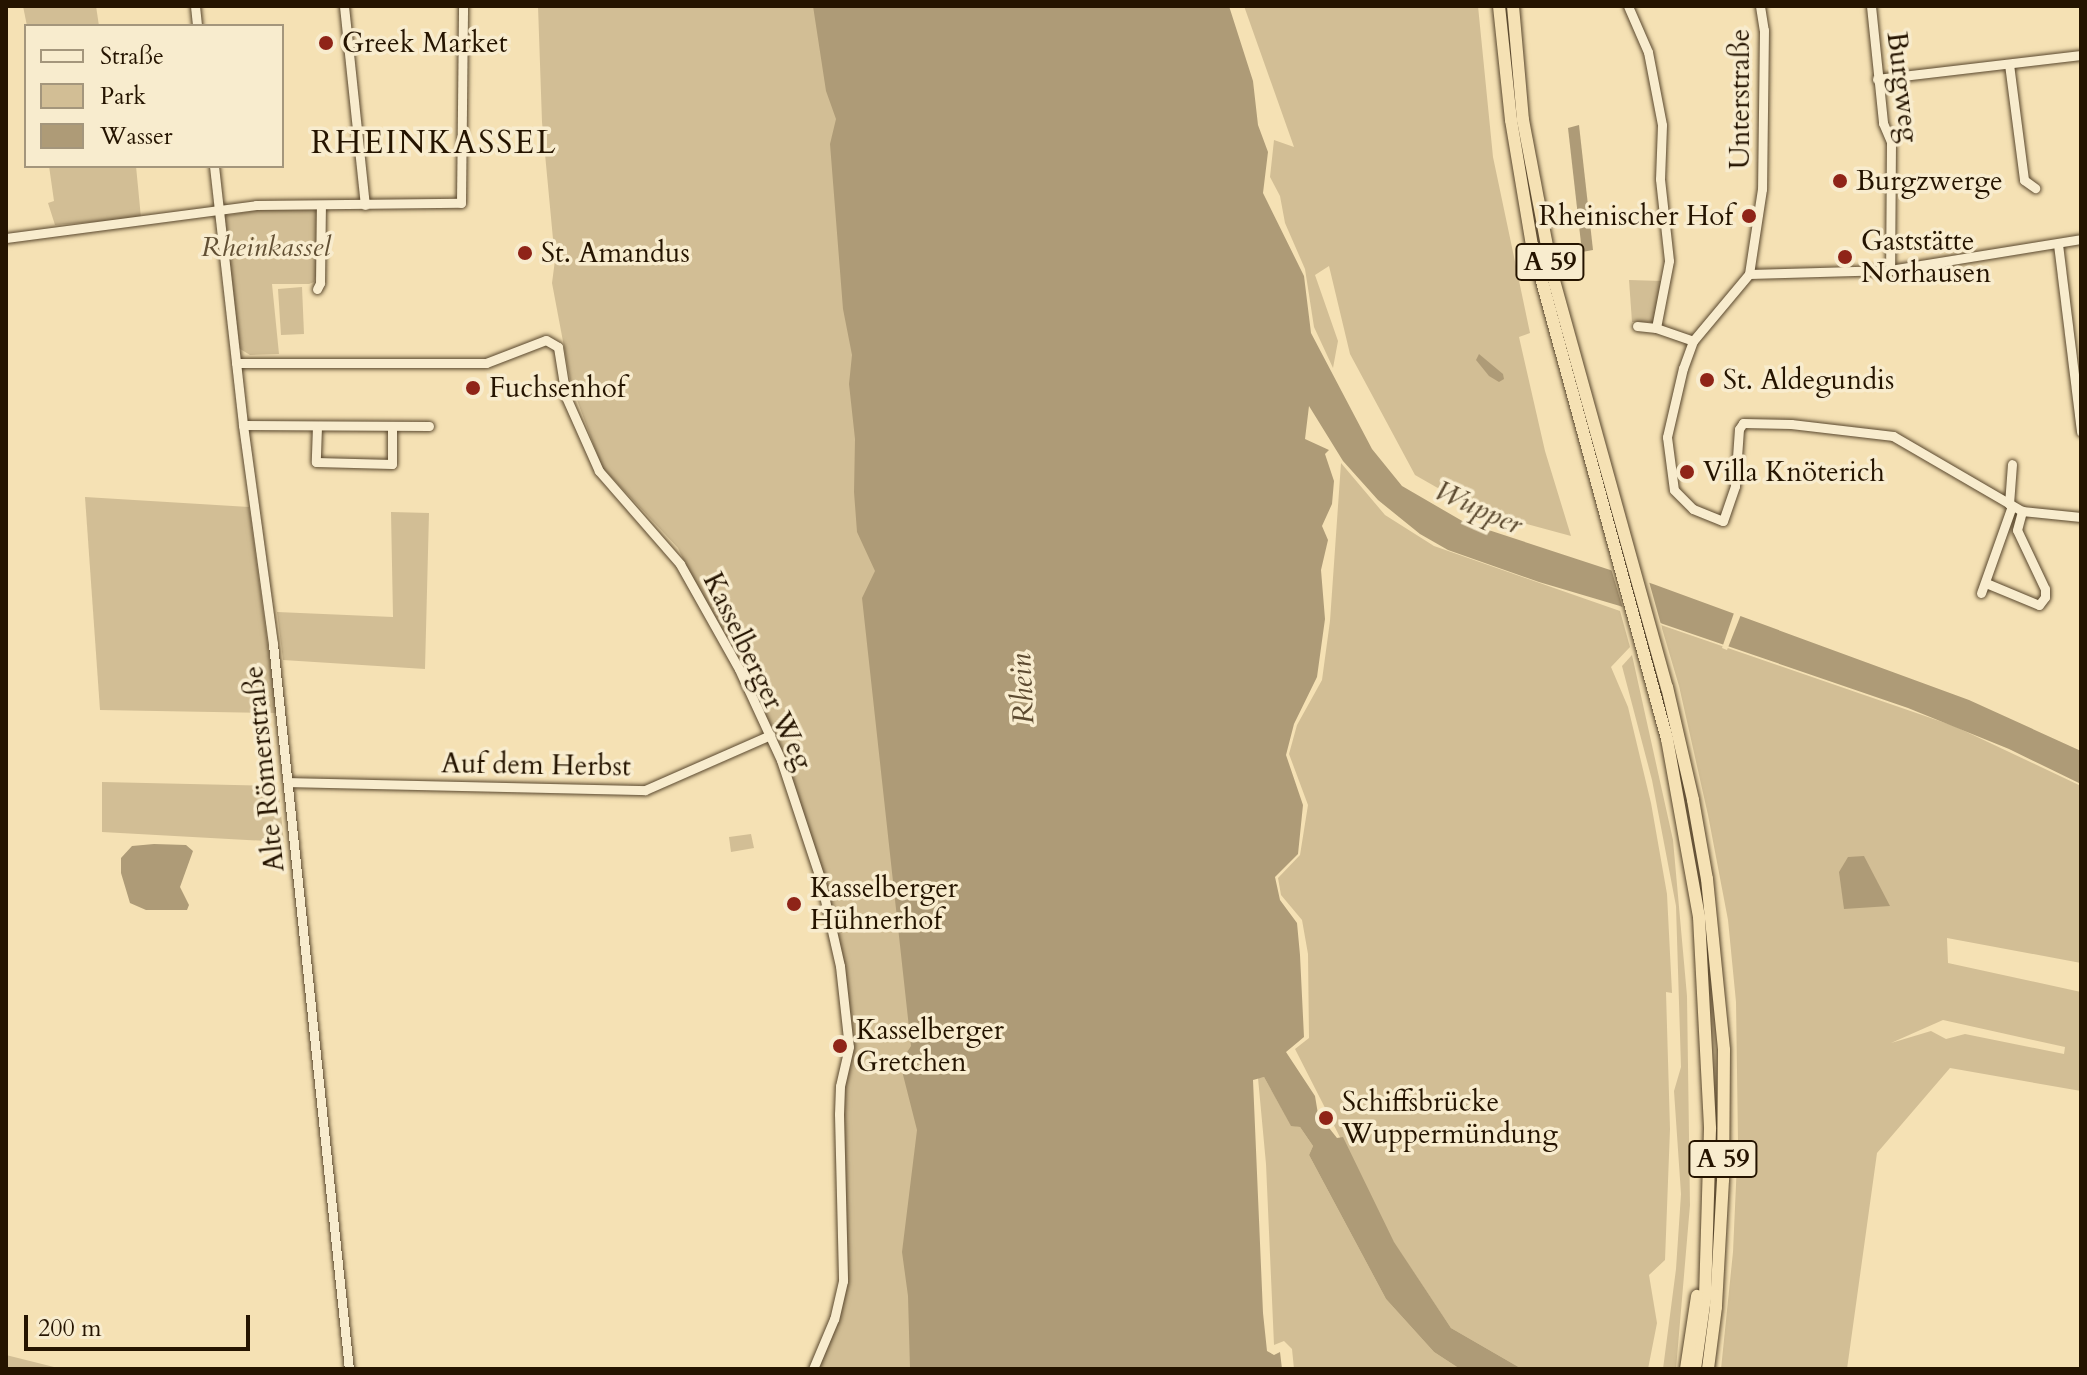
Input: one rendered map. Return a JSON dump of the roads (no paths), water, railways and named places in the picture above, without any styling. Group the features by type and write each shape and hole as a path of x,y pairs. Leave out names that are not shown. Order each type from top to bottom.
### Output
{"highway":[{"name":"A 59","path":"1499,6 1511,120 1532,245 1603,508 1662,691 1693,800 1707,879 1724,1050 1723,1180 1716,1307 1708,1369"},
{"name":"A 59","path":"1513,6 1523,120 1553,277 1618,512 1662,691 1699,917 1710,1076 1705,1298 1695,1369"},
{"path":"1686,1369 1707,1230"}],"street":[{"path":"344,6 365,205"},
{"path":"6,238 256,205 461,203 463,6"},
{"path":"1628,6 1648,52 1662,125 1660,179 1669,261 1656,328"},
{"name":"Unterstraße","path":"1749,274 1762,189 1764,30 1760,6"},
{"name":"Burgweg","path":"1871,6 1883,123 1891,142 1890,270"},
{"path":"1877,79 2081,55"},
{"path":"2009,64 2024,180 2035,188"},
{"name":"Alte Römerstraße","path":"214,168 243,425 289,782 349,1369"},
{"path":"317,289 320,283 321,205"},
{"path":"2081,239 1890,270 1749,274 1693,341 1667,437 1668,461 1674,490 1680,500 1710,518 1723,521 1731,504 1739,429 1743,423 1791,424 1893,436 2015,507 2081,517"},
{"path":"2058,244 2081,432"},
{"path":"1637,326 1656,328 1693,341"},
{"name":"Kasselberger Weg","path":"236,363 486,363 537,343 554,342 566,397 599,471 680,564 739,669 797,802 820,878 840,966 849,1047 840,1086 839,1114 843,1281 834,1319 813,1369"},
{"path":"243,425 429,426"},
{"path":"317,426 316,462 392,464 392,427"},
{"path":"2012,464 2017,530 2045,589 2045,597 2039,605 1983,588 2015,507"},
{"name":"Auf dem Herbst","path":"289,782 645,790 770,735"}],"water":[{"name":"Rhein","path":"813,6 1229,6 1253,81 1258,125 1268,152 1263,193 1304,276 1311,333 1372,449 1402,486 1464,522 1653,584 1969,700 2081,751 2081,784 2009,749 1908,708 1663,624 1620,606 1448,550 1420,534 1378,500 1343,461 1309,406 1305,439 1329,450 1325,454 1334,481 1332,504 1322,526 1328,540 1321,570 1325,619 1317,677 1294,724 1286,755 1303,805 1298,854 1275,877 1280,900 1297,923 1300,955 1304,1037 1286,1052 1315,1096 1318,1114 1337,1138 1343,1137 1394,1242 1451,1328 1522,1369 1460,1369 1434,1352 1386,1299 1309,1155 1313,1146 1300,1127 1291,1126 1264,1077 1253,1080 1263,1313 1267,1351 1274,1355 1280,1352 1282,1369 910,1369 908,1296 902,1252 917,1130 900,1063 911,1046 862,598 875,571 857,532 855,439 849,384 852,355 843,309 830,144 836,119 826,91"},
{"path":"1579,125 1593,250 1582,252 1568,128"},
{"path":"1479,354 1503,374 1504,379 1499,382 1489,376 1476,360"},
{"path":"186,845 193,851 180,887 189,905 187,910 146,910 130,903 121,873 121,858 132,846"},
{"path":"1864,856 1890,906 1844,909 1839,872 1848,857"}],"place":[{"name":"Greek Market","path":"326,43"},
{"name":"Burgzwerge","path":"1840,181"},
{"name":"Rheinischer Hof","path":"1749,216"},
{"name":"St. Amandus","path":"525,253"},
{"name":"Gaststätte Norhausen","path":"1845,257"},
{"name":"St. Aldegundis","path":"1707,380"},
{"name":"Fuchsenhof","path":"473,388"},
{"name":"Villa Knöterich","path":"1687,472"},
{"name":"Kasselberger Hühnerhof","path":"794,904"},
{"name":"Kasselberger Gretchen","path":"840,1046"},
{"name":"Schiffsbrücke Wuppermündung","path":"1326,1118"}],"district":[{"name":"RHEINKASSEL","path":"434,143"}],"park label":[{"name":"Rheinkassel","path":"266,247"}],"water label":[{"name":"Wupper","path":"1478,508"}]}
